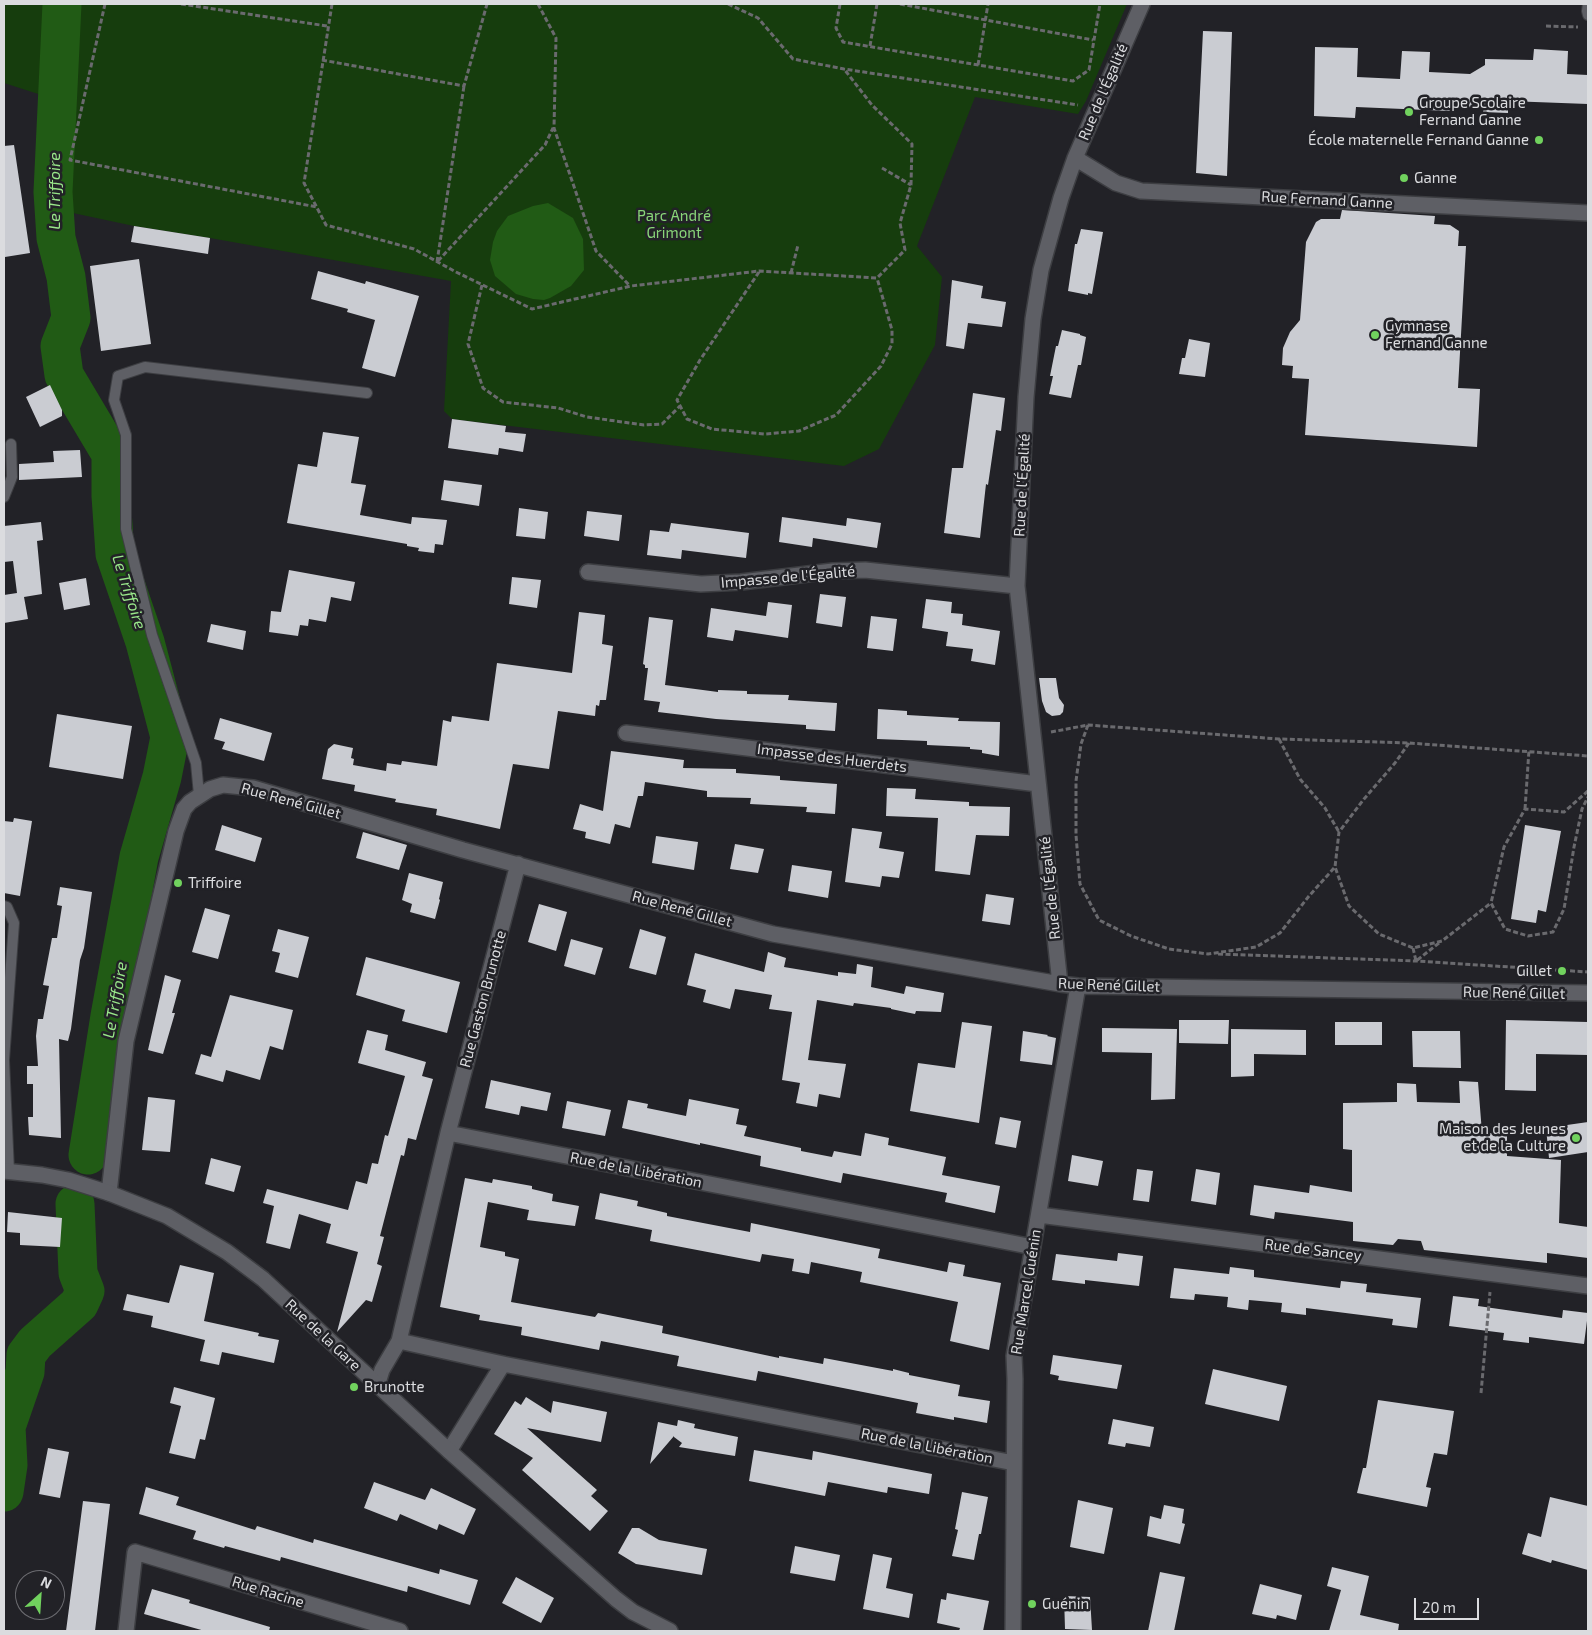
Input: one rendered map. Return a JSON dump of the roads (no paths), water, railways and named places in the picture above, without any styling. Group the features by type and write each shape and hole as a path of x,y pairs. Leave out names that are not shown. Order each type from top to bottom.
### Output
{"street":[{"name":"Rue de l'Égalité","path":"1060,984 1018,586 1026,397 1033,319 1041,270 1061,198 1096,107 1142,4"},
{"name":"Rue Fernand Ganne","path":"1075,158 1116,183 1141,191 1588,213"},
{"name":"Impasse de l'Égalité","path":"588,572 701,584 741,582 834,571 865,570 1018,586"},
{"name":"Impasse des Huerdets","path":"626,733 1038,784"},
{"name":"Rue René Gillet","path":"109,1193 126,1041 176,831 184,809 199,795 223,785 254,788 463,850 773,934 1060,984 1078,986 1588,993"},
{"name":"Rue Gaston Brunotte","path":"448,1133 518,864"},
{"name":"Rue Marcel Guénin","path":"1012,1631 1014,1356 1078,986"},
{"name":"Rue de la Libération","path":"448,1133 1033,1246"},
{"path":"377,1386 382,1370 399,1341 448,1133"},
{"name":"Rue de la Gare","path":"6,1171 42,1174 109,1193 166,1216 227,1252 263,1279 377,1386 616,1599 633,1612 670,1631"},
{"name":"Rue de Sancey","path":"1038,1215 1588,1286"},
{"name":"Rue de la Libération","path":"399,1341 503,1364 1014,1463"},
{"path":"449,1451 503,1364"},
{"name":"Rue Racine","path":"126,1631 135,1552 400,1631"}],"lane":[{"path":"1588,4 1588,15"},
{"path":"199,795 196,763 152,635 126,529 126,435 114,400 118,376 145,367 367,393"},
{"path":"4,497 12,476 11,444"},
{"path":"4,906 7,907 14,923 4,1060 6,1171"}],"waterway":[{"name":"Le Triffoire","path":"62,4 53,192 56,238 66,277 71,318 60,346 64,375 111,454 111,496 115,554 145,642 170,737 162,777 139,857 110,1016 88,1155"},
{"name":"Le Triffoire","path":"4,1492 8,1465 6,1427 25,1372 26,1355 35,1343 79,1304 85,1291 78,1273 75,1204"}],"place":[{"name":"Groupe Scolaire Fernand Ganne","path":"1409,112"},
{"name":"École maternelle Fernand Ganne","path":"1539,140"},
{"name":"Ganne","path":"1404,178"},
{"name":"Gymnase Fernand Ganne","path":"1375,335"},
{"name":"Triffoire","path":"178,883"},
{"name":"Gillet","path":"1562,971"},
{"name":"Maison des Jeunes et de la Culture","path":"1576,1138"},
{"name":"Brunotte","path":"354,1387"},
{"name":"Guénin","path":"1032,1604"}],"park label":[{"name":"Parc André Grimont","path":"674,224"}]}
